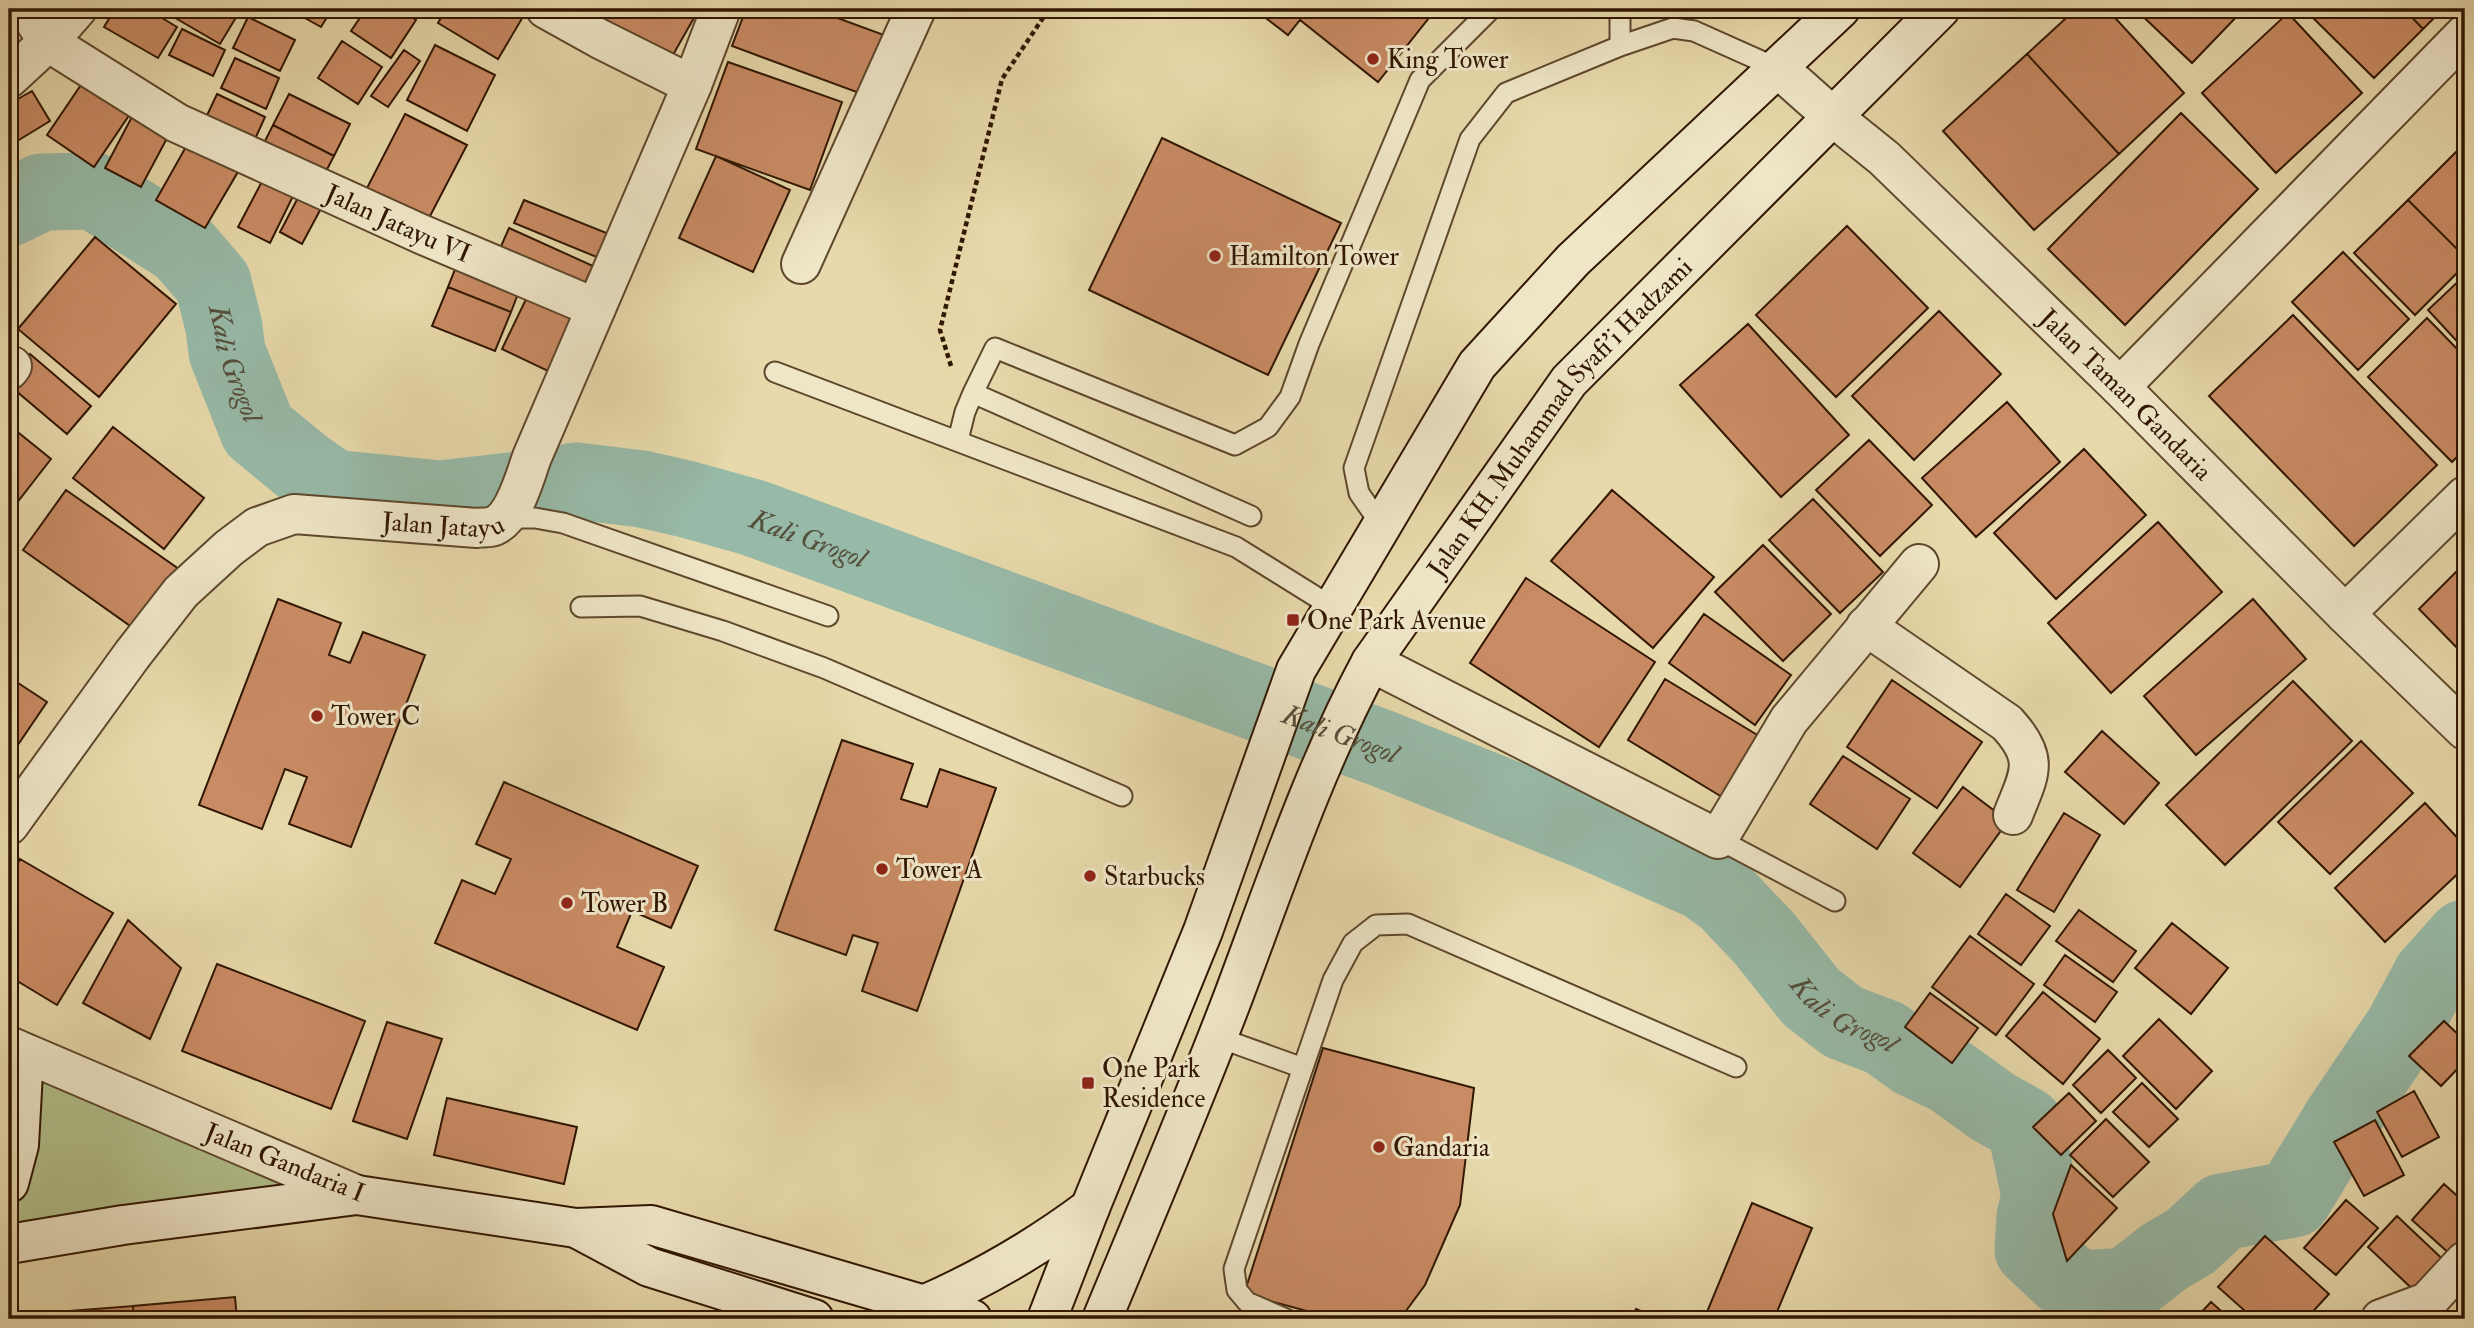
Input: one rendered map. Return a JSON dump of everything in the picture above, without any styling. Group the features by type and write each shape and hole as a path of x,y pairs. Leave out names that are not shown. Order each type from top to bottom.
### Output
{"street":[{"path":"27,9 48,41"},
{"path":"9,78 77,9"},
{"path":"546,9 692,85"},
{"name":"Jalan Jatayu","path":"9,825 181,592 229,548 257,527 294,514 477,528 494,526 511,509 692,85 721,9"},
{"path":"800,264 916,9"},
{"path":"1047,1319 1203,932 1296,670 1477,365 1573,260 1840,9"},
{"name":"Jalan KH. Muhammad Syafi'i Hadzami","path":"1102,1319 1191,1108 1317,773 1346,708 1371,662 1569,381 1940,9"},
{"path":"2120,387 2465,34"},
{"name":"Jalan Jatayu VI","path":"48,41 177,123 421,234 596,308"},
{"name":"Jalan Taman Gandaria","path":"1779,69 1884,158 2120,387 2345,614 2465,730"},
{"path":"2345,614 2465,496"},
{"path":"1371,662 1718,839 1789,720 1919,564"},
{"path":"1866,626 2007,723 2021,738 2028,753 2030,771 2013,815"},
{"path":"9,1183 19,1145 16,1050"},
{"name":"Jalan Gandaria I","path":"16,1050 357,1195 576,1228 651,1225 972,1319"},
{"path":"9,1244 123,1225 357,1195"},
{"path":"926,1304 1011,1263 1090,1208"},
{"name":"Jalan Gandaria I","path":"576,1228 649,1267 814,1319"},
{"path":"2381,1319 2427,1302 2465,1261"},
{"path":"1123,1268 1122,1297 1126,1319"}],"lane":[{"path":"958,440 965,412 995,348 1235,445 1268,427 1290,397 1309,344 1420,80 1492,9"},
{"path":"1620,9 1620,46"},
{"path":"1382,526 1359,493 1354,468 1471,139 1506,93 1620,46 1673,29 1694,31 1779,69"},
{"path":"775,372 1236,547 1334,608"},
{"path":"973,393 1251,516"},
{"path":"511,509 535,518 563,523 828,616"},
{"path":"581,607 640,606 723,631 824,668 1122,796"},
{"path":"1718,839 1835,901"},
{"path":"1286,1319 1247,1302 1237,1290 1234,1269 1333,980 1353,943 1376,925 1408,924 1737,1067"},
{"path":"1217,1037 1303,1068"}],"path":[{"path":"965,412 940,330 1002,79 1049,9"}],"green space":[{"path":"9,1025 427,1212 9,1230"}],"building":[{"path":"115,9 147,9 177,27 158,58 104,27"},
{"path":"160,9 229,9 238,14 220,44"},
{"path":"289,9 332,9 321,27"},
{"path":"366,9 399,9 416,20 391,58 351,31"},
{"path":"446,9 527,10 498,59 438,23"},
{"path":"574,9 699,9 669,62"},
{"path":"746,9 813,9 884,35 862,94 732,46"},
{"name":"King Tower","path":"1254,9 1436,9 1378,82 1300,20 1288,35"},
{"path":"2076,9 2107,9 2184,93 2119,154 2027,54"},
{"path":"2135,9 2244,9 2192,63"},
{"path":"2304,9 2404,9 2423,29 2374,78"},
{"path":"2404,9 2443,9 2423,29"},
{"path":"2288,13 2362,93 2276,173 2202,93"},
{"path":"248,17 295,40 280,71 233,48"},
{"path":"182,29 225,50 213,76 169,55"},
{"path":"342,41 382,67 358,104 318,78"},
{"path":"435,45 495,75 467,131 407,100"},
{"path":"404,50 420,61 388,107 371,96"},
{"path":"2027,54 2119,154 2034,230 1943,131"},
{"path":"235,58 279,78 266,109 221,88"},
{"path":"728,62 842,102 810,190 696,149"},
{"path":"83,82 130,114 94,167 47,135"},
{"path":"32,91 50,121 9,146 9,104"},
{"path":"217,94 265,117 251,148 202,126"},
{"path":"289,94 350,124 334,156 273,125"},
{"path":"136,109 172,129 141,187 105,168"},
{"path":"2181,113 2258,189 2125,325 2048,249"},
{"path":"405,114 467,145 428,220 367,188"},
{"path":"273,125 334,156 321,181 260,151"},
{"path":"192,136 242,165 205,228 156,200"},
{"name":"Hamilton Tower","path":"1162,138 1341,223 1268,375 1089,290"},
{"path":"2458,150 2465,157 2465,257 2408,200"},
{"path":"716,156 790,190 753,272 679,238"},
{"path":"268,170 298,186 270,243 238,227"},
{"path":"302,190 325,201 302,244 280,232"},
{"path":"524,200 609,234 599,258 514,223"},
{"path":"2408,200 2465,257 2465,265 2415,315 2354,253"},
{"path":"1847,226 1928,308 1836,397 1756,315"},
{"path":"509,228 593,266 578,297 495,260"},
{"path":"95,237 176,304 99,397 18,329"},
{"path":"2343,252 2409,319 2358,370 2292,302"},
{"path":"458,262 521,286 511,312 448,287"},
{"path":"2465,275 2465,350 2428,310"},
{"path":"448,287 511,312 495,351 432,326"},
{"path":"529,293 576,316 550,372 502,349"},
{"path":"1939,311 2001,374 1914,460 1852,396"},
{"path":"2293,315 2437,465 2354,546 2209,396"},
{"path":"2427,318 2465,357 2465,449 2452,462 2368,377"},
{"path":"1748,324 1849,435 1781,497 1680,385"},
{"path":"30,354 91,406 67,434 9,385 9,379"},
{"path":"2007,402 2060,462 1976,537 1922,478"},
{"path":"9,425 51,459 9,513"},
{"path":"113,427 204,498 164,549 73,478"},
{"path":"1869,440 1932,505 1880,556 1816,490"},
{"path":"2084,449 2146,515 2056,599 1994,533"},
{"path":"66,490 186,574 143,635 23,550"},
{"path":"1612,490 1714,577 1653,648 1551,561"},
{"path":"1813,499 1883,572 1840,613 1769,540"},
{"path":"2158,522 2222,592 2111,693 2048,623"},
{"path":"1763,545 1831,614 1783,661 1715,592"},
{"path":"2465,563 2465,656 2419,609"},
{"path":"1526,578 1655,662 1599,747 1470,663"},
{"name":"Tower C","path":"278,599 341,623 329,655 350,663 363,632 425,655 351,847 289,824 307,777 285,769 262,829 199,805"},
{"path":"2253,599 2306,659 2196,755 2144,696"},
{"path":"1704,614 1791,675 1755,725 1669,663"},
{"path":"9,677 47,702 9,758"},
{"path":"1665,679 1759,736 1722,797 1628,740"},
{"path":"1892,680 1982,742 1937,808 1847,747"},
{"path":"2293,681 2352,741 2225,865 2166,805"},
{"path":"2102,731 2159,783 2124,824 2065,772"},
{"name":"Tower A","path":"842,740 913,764 901,799 927,807 940,769 996,788 917,1011 862,991 878,943 853,935 846,955 775,930"},
{"path":"2361,741 2413,793 2330,874 2278,822"},
{"path":"1843,756 1910,799 1877,849 1810,804"},
{"name":"Tower B","path":"504,782 698,866 671,928 632,911 617,947 664,967 637,1030 435,943 462,880 495,894 511,859 476,844"},
{"path":"1963,787 2008,821 1960,887 1913,853"},
{"path":"2425,803 2465,846 2465,867 2385,942 2335,888"},
{"path":"2064,813 2100,835 2054,912 2017,890"},
{"path":"20,859 113,913 57,1005 9,976 9,879"},
{"path":"2006,894 2050,926 2021,965 1978,934"},
{"path":"2079,910 2136,951 2113,982 2056,941"},
{"path":"128,920 181,968 150,1039 83,1003"},
{"path":"2172,923 2228,968 2191,1014 2135,968"},
{"path":"1970,936 2034,984 1996,1035 1932,987"},
{"path":"2065,955 2117,992 2095,1022 2044,985"},
{"path":"217,964 365,1021 331,1109 182,1051"},
{"path":"2043,992 2100,1039 2063,1084 2006,1036"},
{"path":"1930,993 1978,1028 1952,1063 1905,1027"},
{"path":"2159,1019 2212,1071 2176,1109 2123,1056"},
{"path":"2444,1021 2465,1041 2465,1061 2441,1086 2409,1056"},
{"path":"387,1022 442,1039 407,1139 353,1121"},
{"name":"Gandaria","path":"1323,1048 1474,1088 1460,1205 1425,1285 1400,1319 1336,1319 1244,1294"},
{"path":"2108,1050 2136,1078 2101,1113 2073,1085"},
{"path":"2142,1083 2178,1119 2149,1147 2113,1112"},
{"path":"2414,1091 2439,1137 2402,1157 2377,1112"},
{"path":"2069,1093 2096,1121 2061,1155 2033,1127"},
{"path":"447,1098 577,1127 564,1184 434,1155"},
{"path":"2106,1119 2149,1162 2113,1197 2070,1155"},
{"path":"2375,1120 2404,1175 2364,1196 2334,1142"},
{"path":"2071,1165 2117,1208 2067,1261 2053,1214"},
{"path":"2444,1184 2465,1203 2465,1239 2451,1255 2412,1220"},
{"path":"2346,1200 2378,1228 2336,1275 2304,1248"},
{"path":"1752,1203 1812,1228 1774,1319 1725,1319 1707,1312"},
{"path":"2397,1216 2452,1268 2423,1299 2368,1247"},
{"path":"2265,1236 2329,1294 2306,1319 2254,1319 2218,1287"},
{"path":"235,1297 237,1319 134,1319 133,1306"},
{"path":"2211,1302 2230,1319 2195,1319"},
{"path":"133,1306 134,1319 32,1319 31,1314"},
{"path":"1636,1309 1660,1319 1632,1319"}],"waterway":[{"name":"Kali Grogol","path":"9,208 42,192 94,191 182,247 213,283 227,352 258,430 333,488 440,499 532,490 576,481 642,489 754,518 1381,748 1593,833 1704,882 1727,899 1764,938 1811,997 1843,1022 1885,1038 1914,1059 1950,1076 1993,1107 2025,1125 2040,1195 2035,1217 2033,1249 2065,1279 2081,1289 2127,1286 2164,1257 2191,1241 2222,1212 2293,1199 2341,1120 2403,1028 2431,976 2465,938"}],"place":[{"name":"King Tower","path":"1373,59"},
{"name":"Hamilton Tower","path":"1215,256"},
{"name":"One Park Avenue","path":"1293,620"},
{"name":"Tower C","path":"317,716"},
{"name":"Tower A","path":"882,869"},
{"name":"Starbucks","path":"1090,876"},
{"name":"Tower B","path":"567,903"},
{"name":"One Park Residence","path":"1088,1083"},
{"name":"Gandaria","path":"1379,1147"}]}
